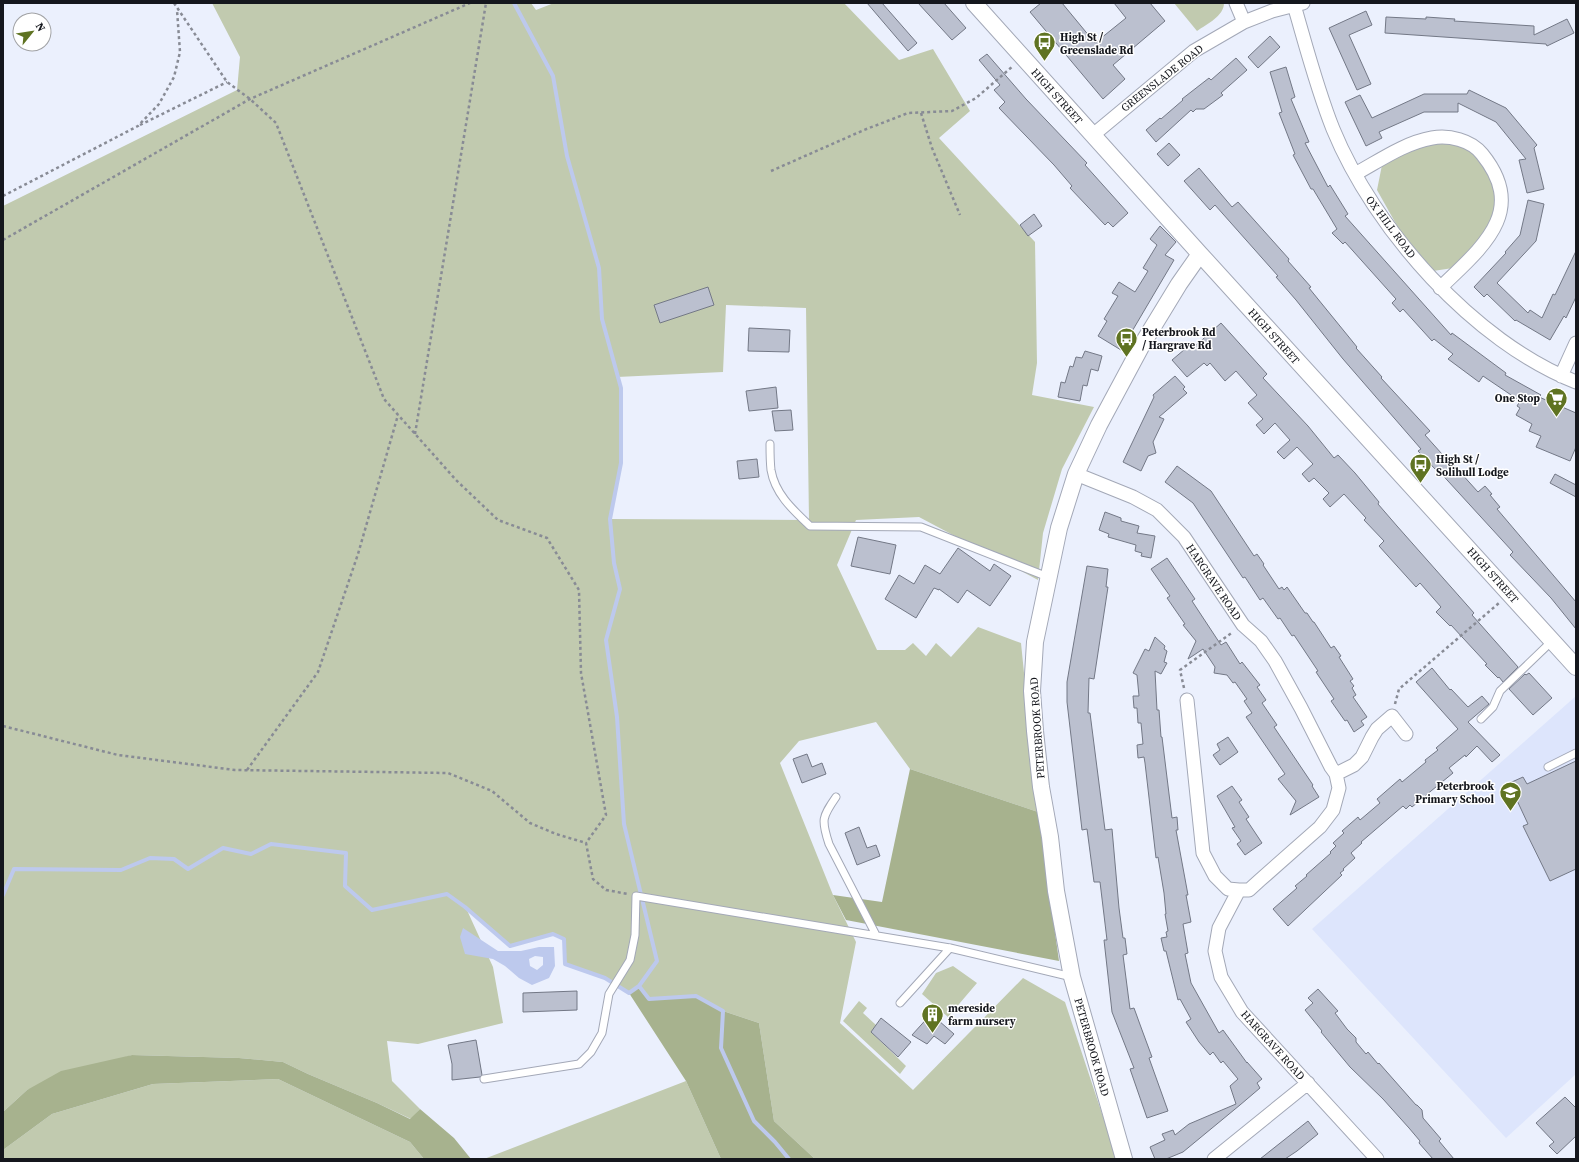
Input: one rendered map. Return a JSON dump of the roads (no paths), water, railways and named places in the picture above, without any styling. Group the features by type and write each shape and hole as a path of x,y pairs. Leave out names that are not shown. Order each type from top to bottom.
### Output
{"street":[{"name":"HIGH STREET","path":"974,3 1576,667"},
{"path":"1236,3 1244,22"},
{"name":"GREENSLADE ROAD","path":"1093,135 1098,129 1194,50 1244,22 1272,11 1299,4"},
{"name":"OX HILL ROAD","path":"1299,4 1316,81 1331,122 1355,174 1372,204 1392,232 1440,288 1468,314 1527,357 1561,376 1576,382"},
{"path":"1355,174 1414,142 1434,138 1452,138 1469,144 1480,151 1488,161 1501,188 1502,210 1490,235 1475,254 1440,288"},
{"name":"PETERBROOK ROAD","path":"1124,1159 1072,977 1056,891 1050,837 1041,787 1032,690 1035,642 1059,528 1076,474 1099,425 1143,343 1179,284 1200,254"},
{"path":"1561,376 1576,343"},
{"name":"HARGRAVE ROAD","path":"1076,474 1133,497 1157,510 1184,537 1243,625 1261,641 1275,661 1336,774 1339,788 1333,810 1320,827 1249,890 1239,890 1219,928 1215,951 1221,977 1242,1012 1377,1159"},
{"path":"1187,700 1203,852 1215,876 1228,889 1239,890"},
{"path":"1336,774 1354,765 1362,758 1377,729 1392,716 1406,734"},
{"path":"1214,1159 1308,1083"}],"lane":[{"path":"770,444 771,470 777,489 789,506 810,526 921,527 1048,577"},
{"path":"1481,720 1493,707 1500,691 1552,640"},
{"path":"1548,767 1576,754"},
{"path":"836,797 827,809 823,821 824,830 829,844 876,935"},
{"path":"484,1079 579,1064 591,1052 602,1033 609,994 630,960 635,935 636,896 950,948 1072,977"},
{"path":"900,1002 950,948"}],"waterway":[{"path":"3,895 14,869 121,870 150,858 174,859 188,869 223,848 251,854 271,844 346,853 345,886 372,910 447,894 465,907 510,946 553,934 564,939 565,964 605,978 629,993 639,986 657,961 624,824 617,717 606,640 620,589 614,563 610,519 621,463 621,388 602,319 599,268 567,156 553,76 514,3"},
{"path":"639,986 649,999 696,996 723,1011 721,1048 754,1121 775,1142 789,1159"}],"place":[{"name":"High St / Greenslade Rd","path":"1045,62"},
{"name":"Peterbrook Rd / Hargrave Rd","path":"1126,358"},
{"name":"One Stop","path":"1556,418"},
{"name":"High St / Solihull Lodge","path":"1420,484"},
{"name":"Peterbrook Primary School","path":"1510,812"},
{"name":"mereside farm nursery","path":"933,1034"}]}
